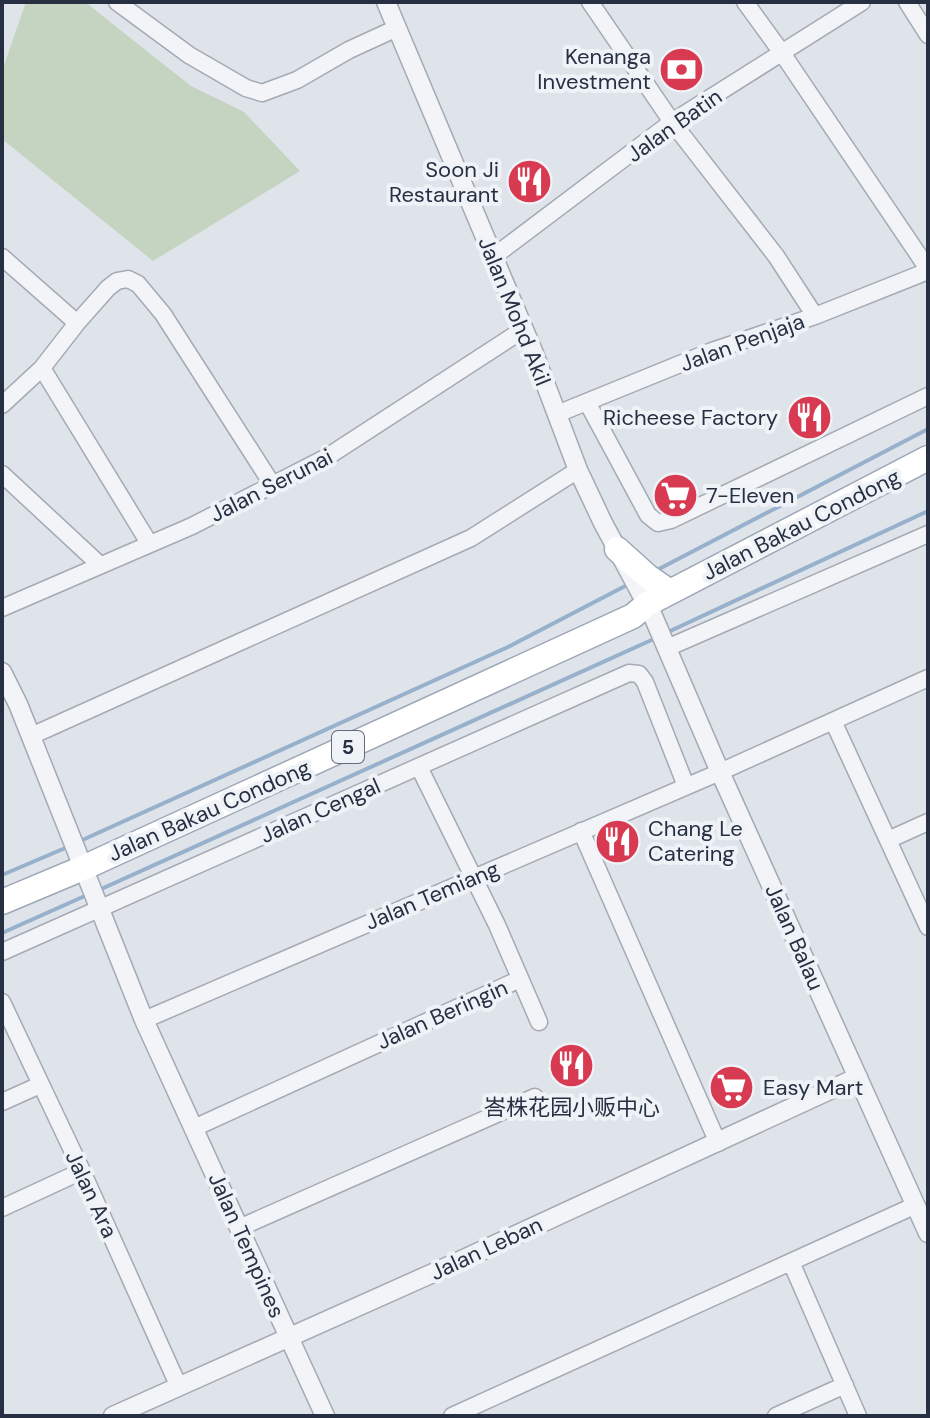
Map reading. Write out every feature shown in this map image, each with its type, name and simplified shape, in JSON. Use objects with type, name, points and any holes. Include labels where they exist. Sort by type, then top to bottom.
[{"type":"main road","name":"Jalan Bakau Condong","points":[[655,613],[928,458]]},
{"type":"main road","name":"Jalan Bakau Condong","points":[[2,902],[91,889],[655,613],[928,475]]},
{"type":"main road","points":[[617,549],[655,613]]},
{"type":"street","points":[[117,2],[205,66],[262,93],[297,80],[349,50],[397,28]]},
{"type":"street","name":"Jalan Mohd Akil","points":[[386,2],[524,329],[578,470],[617,549]]},
{"type":"street","points":[[590,2],[672,122],[776,256],[815,316]]},
{"type":"street","points":[[745,2],[928,270]]},
{"type":"street","name":"Jalan Batin","points":[[493,257],[672,122],[862,2]]},
{"type":"street","points":[[907,2],[928,35]]},
{"type":"street","points":[[2,257],[77,323]]},
{"type":"street","name":"Jalan Penjaja","points":[[557,414],[712,351],[815,316],[928,270]]},
{"type":"street","points":[[2,405],[42,368],[77,323],[117,281],[128,279],[138,284],[163,314],[272,484]]},
{"type":"street","name":"Jalan Serunai","points":[[2,608],[192,526],[327,457],[524,329]]},
{"type":"street","points":[[42,368],[149,543]]},
{"type":"street","points":[[587,402],[648,515],[658,523],[671,520],[928,396]]},
{"type":"street","points":[[31,736],[471,538],[578,470]]},
{"type":"street","points":[[2,474],[100,565]]},
{"type":"street","points":[[655,613],[928,534]]},
{"type":"street","name":"Jalan Balau","points":[[655,613],[720,772],[928,1233]]},
{"type":"street","name":"Jalan Cengal","points":[[2,952],[91,889],[419,767],[629,673],[639,674],[645,682],[686,786]]},
{"type":"street","name":"Jalan Temiang","points":[[144,1020],[720,772],[928,678]]},
{"type":"street","name":"Jalan Tempines","points":[[4,679],[31,736],[144,1020],[325,1416]]},
{"type":"street","points":[[833,721],[928,927]]},
{"type":"street","name":"Jalan Beringin","points":[[194,1128],[520,979],[419,767]]},
{"type":"street","points":[[888,840],[928,822]]},
{"type":"street","points":[[581,831],[718,1143]]},
{"type":"street","points":[[520,979],[539,1022]]},
{"type":"street","name":"Jalan Ara","points":[[2,1002],[179,1387]]},
{"type":"street","name":"Jalan Leban","points":[[113,1416],[858,1077]]},
{"type":"street","points":[[2,1102],[40,1085]]},
{"type":"street","points":[[239,1228],[535,1097]]},
{"type":"street","points":[[2,1208],[82,1171]]},
{"type":"street","points":[[452,1416],[916,1205]]},
{"type":"street","points":[[791,1262],[858,1416]]},
{"type":"street","points":[[776,1416],[845,1385]]},
{"type":"green space","points":[[26,2],[85,2],[191,86],[244,112],[300,171],[153,261],[2,139],[2,71]]},
{"type":"waterway","points":[[657,570],[928,429]]},
{"type":"waterway","points":[[668,632],[928,511]]},
{"type":"waterway","points":[[78,842],[508,647],[631,583]]},
{"type":"waterway","points":[[99,890],[656,638]]},
{"type":"waterway","points":[[2,875],[70,846]]},
{"type":"waterway","points":[[2,933],[87,895]]},
{"type":"place","name":"Kenanga Investment","points":[[682,69]]},
{"type":"place","name":"Soon Ji Restaurant","points":[[530,182]]},
{"type":"place","name":"Richeese Factory","points":[[809,417]]},
{"type":"place","name":"7-Eleven","points":[[675,495]]},
{"type":"place","name":"Chang Le Catering","points":[[617,841]]},
{"type":"place","name":"峇株花园小贩中心","points":[[572,1066]]},
{"type":"place","name":"Easy Mart","points":[[732,1087]]}]
